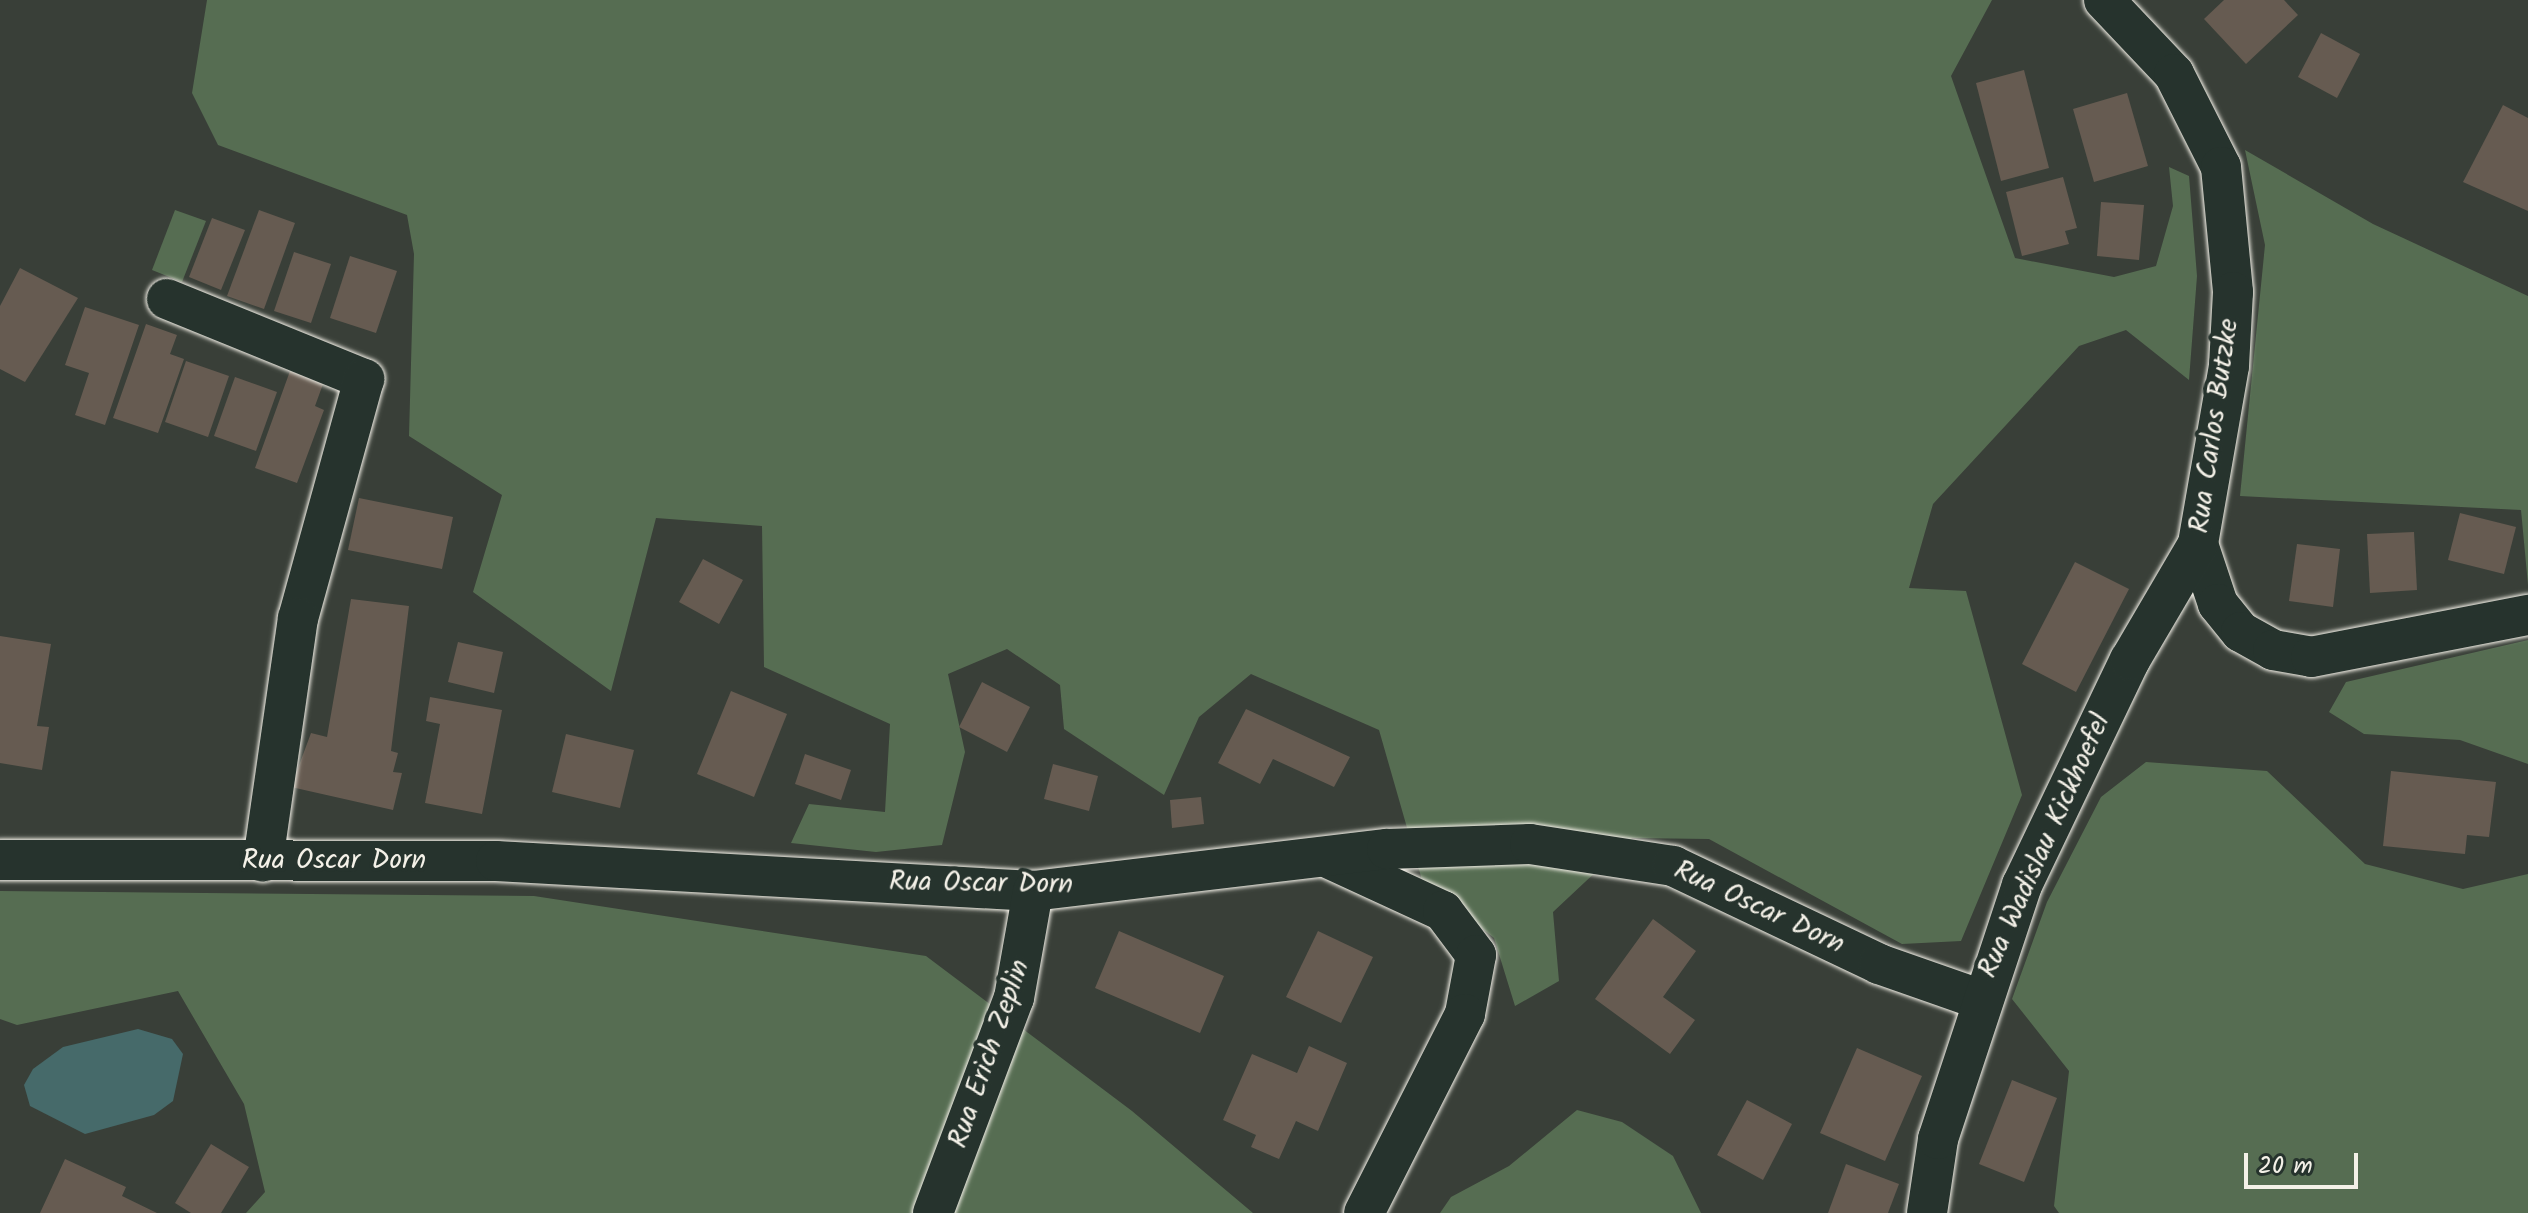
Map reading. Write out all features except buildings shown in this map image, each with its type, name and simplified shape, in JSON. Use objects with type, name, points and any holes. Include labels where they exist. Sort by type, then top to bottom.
[{"type":"street","name":"Rua Carlos Butzke","points":[[2104,0],[2174,74],[2221,167],[2233,292],[2229,366],[2198,544],[2218,604],[2241,632],[2273,650],[2311,657],[2373,650],[2528,615]]},
{"type":"street","points":[[167,299],[364,379],[298,618],[263,861]]},
{"type":"street","name":"Rua Wadislau Kickhoefel","points":[[1927,1213],[1938,1139],[1979,999],[2066,787],[2198,544]]},
{"type":"street","name":"Rua Oscar Dorn","points":[[0,860],[496,861],[1033,891],[1326,857],[1515,844],[1673,866],[1879,964],[1979,999]]},
{"type":"street","points":[[1326,857],[1443,911],[1476,955],[1465,1014],[1364,1213]]},
{"type":"street","name":"Rua Erich Zeplin","points":[[933,1213],[1014,998],[1033,891]]},
{"type":"green space","points":[[207,0],[1992,0],[1951,76],[2015,258],[2114,277],[2156,266],[2173,206],[2169,167],[2189,176],[2197,276],[2189,380],[2126,330],[2079,346],[1933,504],[1909,588],[1966,591],[2022,795],[1961,941],[1902,944],[1709,839],[1632,838],[1553,912],[1559,981],[1515,1006],[1494,938],[1422,880],[1379,730],[1251,674],[1199,717],[1164,795],[1064,729],[1060,685],[1007,649],[948,674],[965,752],[942,845],[876,852],[791,843],[809,804],[885,812],[890,724],[764,667],[762,526],[656,518],[611,691],[473,592],[502,495],[409,436],[414,254],[407,215],[218,145],[192,93]]},
{"type":"green space","points":[[2245,150],[2373,224],[2528,296],[2528,585],[2521,510],[2240,496],[2265,245]]},
{"type":"green space","points":[[175,210],[206,221],[182,282],[152,270]]},
{"type":"green space","points":[[2528,640],[2528,764],[2460,740],[2364,734],[2329,712],[2346,682]]},
{"type":"green space","points":[[2146,762],[2267,771],[2365,864],[2463,889],[2528,874],[2528,1213],[2059,1213],[2054,1206],[2069,1071],[2012,999],[2047,902],[2101,797]]},
{"type":"green space","points":[[0,891],[534,896],[926,956],[1132,1111],[1253,1213],[246,1213],[265,1192],[244,1104],[178,991],[17,1025],[0,1019]]},
{"type":"green space","points":[[1577,1110],[1622,1122],[1673,1156],[1701,1213],[1440,1213],[1451,1197],[1509,1166]]},
{"type":"water","points":[[138,1029],[172,1039],[183,1054],[173,1101],[154,1115],[85,1134],[30,1106],[24,1085],[33,1069],[63,1047]]}]
